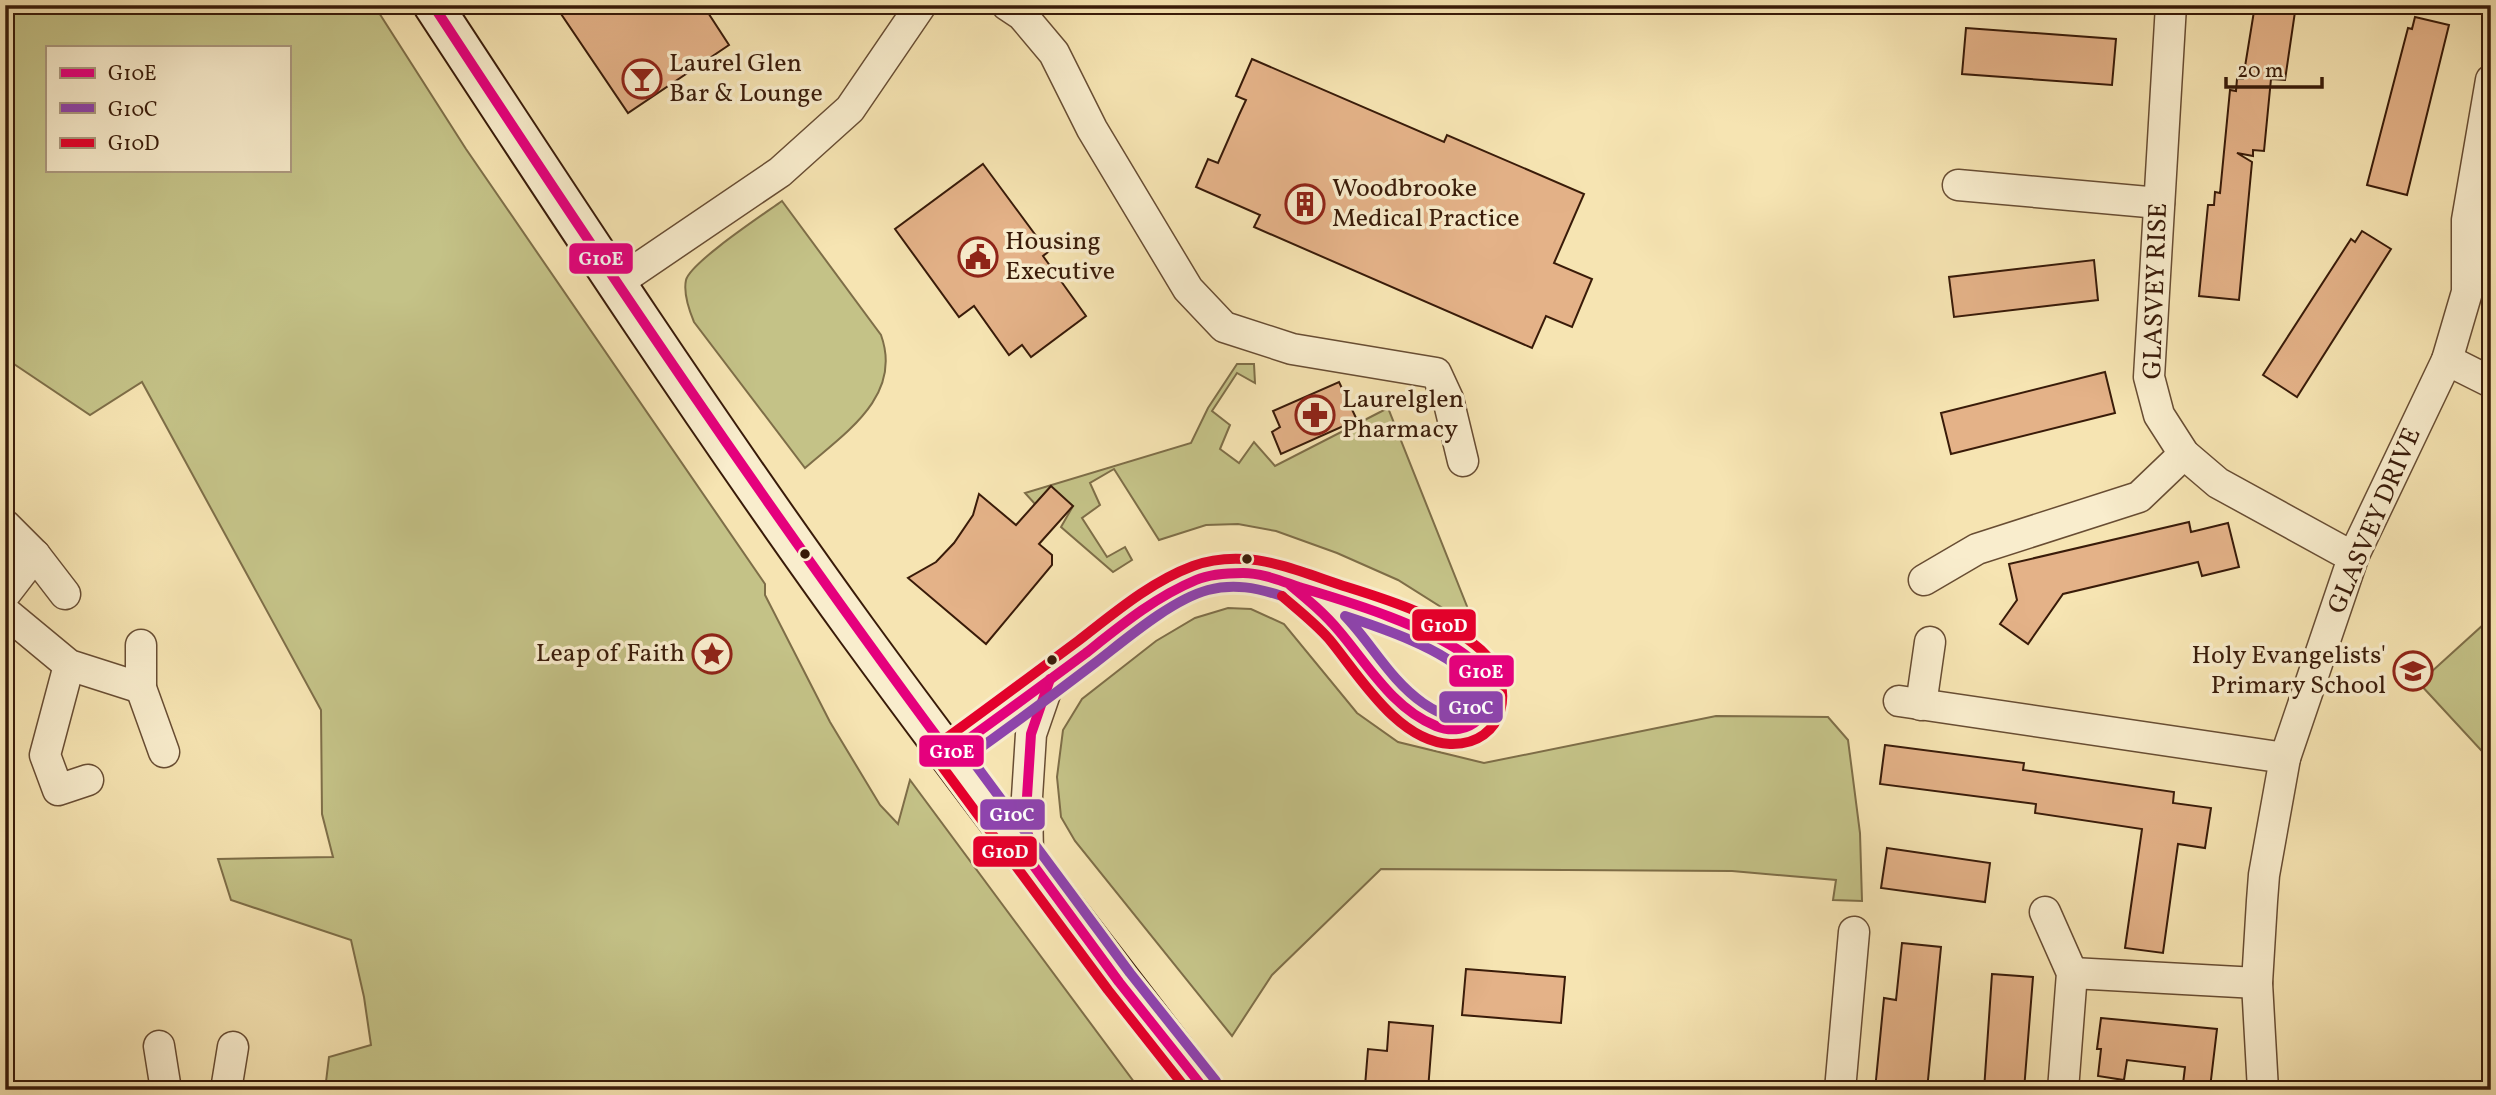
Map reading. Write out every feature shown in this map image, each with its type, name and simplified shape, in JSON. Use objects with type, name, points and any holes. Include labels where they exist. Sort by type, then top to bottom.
[{"type":"main road","points":[[433,5],[615,284],[860,635],[1119,982],[1205,1090]]},
{"type":"street","points":[[615,284],[780,172],[850,109],[921,5]]},
{"type":"street","points":[[1007,5],[1022,15],[1054,52],[1092,129],[1188,289],[1224,327],[1292,349],[1436,373],[1448,399],[1463,461]]},
{"type":"street","name":"GLASVEY RISE","points":[[2171,5],[2149,377],[2159,415],[2184,454],[2218,483],[2340,550],[2354,555]]},
{"type":"street","name":"GLASVEY DRIVE","points":[[2263,1090],[2257,983],[2264,876],[2285,758],[2354,555],[2446,360],[2467,292],[2468,220],[2491,80]]},
{"type":"street","points":[[1958,185],[2159,203]]},
{"type":"street","points":[[2446,360],[2491,382]]},
{"type":"street","points":[[1924,580],[1977,549],[2139,497],[2184,454]]},
{"type":"street","points":[[5,525],[35,555],[65,594]]},
{"type":"street","points":[[5,594],[35,555]]},
{"type":"street","points":[[949,753],[1116,629],[1198,579],[1238,572],[1271,578],[1352,602],[1464,653],[1482,669],[1490,688],[1488,710],[1476,724],[1459,731],[1437,727],[1409,711],[1376,679],[1326,616],[1289,584]]},
{"type":"street","points":[[5,612],[69,665],[141,688]]},
{"type":"street","points":[[1930,642],[1910,703],[2285,758]]},
{"type":"street","points":[[141,645],[141,688],[164,752]]},
{"type":"street","points":[[69,665],[45,755],[58,790],[88,780]]},
{"type":"street","points":[[1028,858],[1027,797],[1031,734],[1050,679]]},
{"type":"street","points":[[2045,912],[2073,973],[2063,1090]]},
{"type":"street","points":[[1840,1090],[1854,932]]},
{"type":"street","points":[[2073,973],[2257,983]]},
{"type":"street","points":[[159,1046],[166,1090]]},
{"type":"street","points":[[226,1090],[233,1047]]},
{"type":"shaded area","points":[[5,5],[374,5],[466,149],[765,584],[765,595],[830,722],[880,805],[898,824],[910,780],[1140,1090],[325,1090],[329,1057],[371,1045],[364,997],[351,940],[231,900],[218,859],[333,857],[322,814],[321,710],[142,382],[90,415],[5,358]]},
{"type":"shaded area","points":[[2491,162],[2491,322],[2481,283],[2482,205]]},
{"type":"shaded area","points":[[782,201],[881,335],[886,357],[884,377],[877,395],[866,411],[852,427],[805,468],[694,322],[685,291],[686,280],[701,262]]},
{"type":"shaded area","points":[[1237,364],[1254,364],[1255,383],[1237,373],[1212,411],[1230,425],[1220,449],[1239,463],[1254,442],[1275,466],[1388,408],[1474,624],[1468,624],[1398,580],[1337,553],[1276,531],[1238,524],[1206,525],[1159,540],[1114,469],[1090,483],[1100,505],[1082,518],[1107,557],[1125,547],[1132,560],[1113,572],[1061,527],[1073,506],[1050,488],[1035,504],[1025,493],[1191,443],[1208,408]]},
{"type":"shaded area","points":[[1228,608],[1251,609],[1284,624],[1357,713],[1398,742],[1484,763],[1716,716],[1828,717],[1848,740],[1860,833],[1862,901],[1833,900],[1836,880],[1732,871],[1381,869],[1272,975],[1232,1036],[1075,841],[1061,817],[1057,777],[1063,730],[1082,699],[1156,641],[1195,618]]},
{"type":"shaded area","points":[[2483,625],[2491,633],[2491,761],[2419,683]]},
{"type":"building","name":"Laurel Glen Bar & Lounge","points":[[555,5],[703,5],[729,45],[628,113]]},
{"type":"building","points":[[2255,5],[2296,5],[2285,80],[2271,79],[2264,151],[2253,150],[2253,156],[2237,153],[2252,162],[2239,300],[2199,296],[2208,205],[2214,205],[2215,192],[2220,193],[2230,90],[2236,91],[2237,79],[2243,79]]},
{"type":"building","points":[[2415,17],[2449,25],[2407,195],[2367,185],[2408,28],[2412,29]]},
{"type":"building","points":[[1966,28],[2116,39],[2112,85],[1962,74]]},
{"type":"building","name":"Woodbrooke Medical Practice","points":[[1252,59],[1444,142],[1447,135],[1584,194],[1554,263],[1592,279],[1572,327],[1546,316],[1532,348],[1254,227],[1260,215],[1196,187],[1208,159],[1218,163],[1246,100],[1236,96]]},
{"type":"building","name":"Housing Executive","points":[[983,164],[1048,252],[1043,256],[1086,316],[1031,357],[1022,345],[1009,355],[974,306],[959,317],[895,229]]},
{"type":"building","points":[[2362,231],[2391,249],[2297,397],[2263,375],[2351,239],[2355,242]]},
{"type":"building","points":[[2094,260],[2098,300],[1954,317],[1949,277]]},
{"type":"building","points":[[2105,372],[2115,413],[1951,454],[1941,413]]},
{"type":"building","name":"Laurelglen Pharmacy","points":[[1339,382],[1357,420],[1281,454],[1272,432],[1280,427],[1273,411]]},
{"type":"building","points":[[1051,486],[1073,506],[1039,544],[1052,555],[1052,565],[986,644],[908,578],[936,562],[954,543],[973,515],[979,494],[1016,525]]},
{"type":"building","points":[[2189,522],[2191,532],[2228,523],[2239,567],[2202,576],[2198,562],[2063,594],[2028,644],[2000,624],[2017,600],[2009,564]]},
{"type":"building","points":[[1885,745],[2024,763],[2023,770],[2174,792],[2173,803],[2211,808],[2205,848],[2178,844],[2163,953],[2125,948],[2142,829],[2035,813],[2036,804],[1880,784]]},
{"type":"building","points":[[1887,848],[1990,863],[1985,902],[1881,888]]},
{"type":"building","points":[[1902,943],[1941,947],[1927,1090],[1875,1090],[1884,998],[1896,1000]]},
{"type":"building","points":[[1466,969],[1565,977],[1561,1023],[1462,1015]]},
{"type":"building","points":[[1992,974],[2033,977],[2024,1090],[1984,1090]]},
{"type":"building","points":[[2101,1018],[2217,1029],[2210,1088],[2183,1084],[2185,1067],[2127,1060],[2124,1080],[2098,1076],[2101,1049],[2097,1049]]},
{"type":"building","points":[[1389,1022],[1433,1026],[1428,1090],[1383,1090],[1383,1087],[1365,1086],[1368,1049],[1387,1051]]},
{"type":"transit line","name":"G10E","points":[[433,5],[685,383],[815,569],[949,753],[1152,603],[1196,580],[1225,574],[1250,573],[1271,578],[1379,613],[1444,641],[1470,659],[1486,679],[1489,691],[1484,712],[1469,726],[1448,729],[1436,726],[1407,709],[1371,672],[1333,624],[1289,584]]},
{"type":"transit line","name":"G10D","points":[[1187,1090],[1108,990],[938,761],[935,751],[941,742],[1147,590],[1193,566],[1232,559],[1257,560],[1296,570],[1400,605],[1435,620],[1467,639],[1493,664],[1500,679],[1502,695],[1494,724],[1484,735],[1469,742],[1450,744],[1431,740],[1413,731],[1381,704],[1324,633],[1282,596]]},
{"type":"transit line","name":"G10C","points":[[1216,1081],[1130,973],[969,756],[1179,602],[1208,590],[1227,587],[1254,589],[1282,596]]},
{"type":"transit line","name":"G10C","points":[[1345,616],[1411,640],[1444,657],[1472,682],[1475,694],[1472,706],[1458,716],[1435,710],[1423,703],[1391,673],[1345,616]]},
{"type":"transit line","name":"G10E","points":[[1050,679],[1031,734],[1027,797],[1028,858],[1119,982],[1205,1090]]},
{"type":"place","name":"Laurel Glen Bar & Lounge","points":[[642,79]]},
{"type":"place","name":"Woodbrooke Medical Practice","points":[[1305,204]]},
{"type":"place","name":"Housing Executive","points":[[978,257]]},
{"type":"place","name":"Laurelglen Pharmacy","points":[[1315,415]]},
{"type":"place","name":"Leap of Faith","points":[[712,654]]},
{"type":"place","name":"Holy Evangelists' Primary School","points":[[2413,671]]}]
